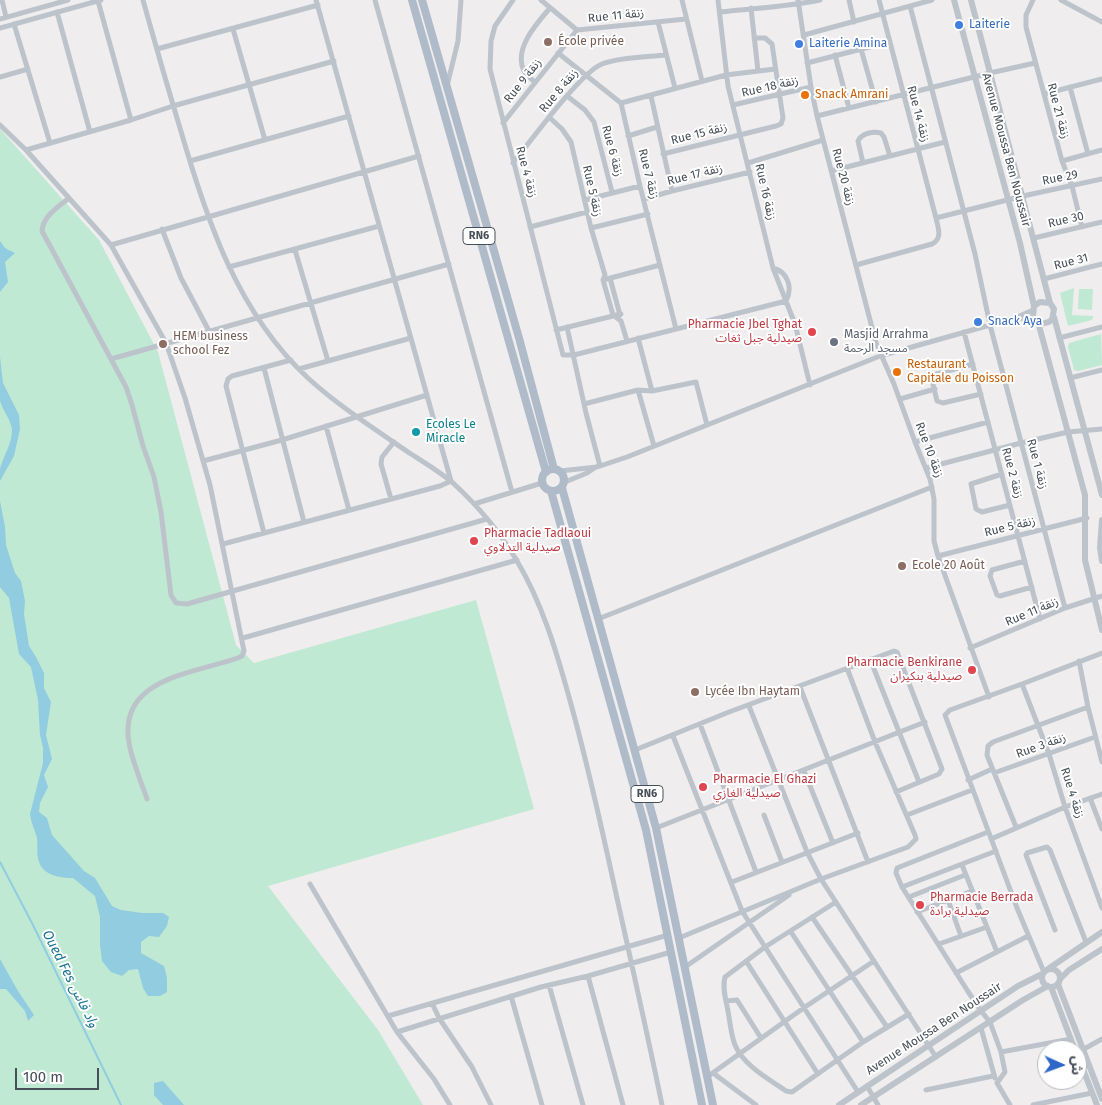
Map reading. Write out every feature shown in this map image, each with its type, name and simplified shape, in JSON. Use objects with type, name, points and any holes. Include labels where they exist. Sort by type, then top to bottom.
[{"type":"main road","name":"RN6","points":[[412,0],[553,471],[564,476],[563,485],[598,619],[656,828],[710,1075],[712,1105]]},
{"type":"main road","name":"RN6","points":[[422,0],[553,471]]},
{"type":"main road","points":[[553,471],[544,475],[542,483],[547,490],[551,491],[559,490],[563,485]]},
{"type":"main road","name":"RN6","points":[[551,491],[641,811],[702,1105]]},
{"type":"street","points":[[2,0],[3,18],[68,0]]},
{"type":"street","points":[[0,28],[100,0],[132,120]]},
{"type":"street","points":[[143,0],[208,216],[229,268],[257,318],[299,370],[328,395],[451,481],[499,533],[517,560],[535,596],[550,633],[562,671],[598,806],[630,964],[662,1105]]},
{"type":"street","points":[[375,0],[512,492]]},
{"type":"street","points":[[447,86],[458,41],[461,0]]},
{"type":"street","name":"Rue 4 زنقة","points":[[513,0],[495,26],[490,69],[562,353],[565,356],[574,355]]},
{"type":"street","points":[[541,0],[578,30]]},
{"type":"street","points":[[682,0],[702,81]]},
{"type":"street","name":"Rue 16 زنقة","points":[[718,0],[726,75],[733,105],[773,268],[795,324],[810,385]]},
{"type":"street","points":[[720,12],[820,0]]},
{"type":"street","points":[[849,0],[854,22]]},
{"type":"street","name":"Rue 14 زنقة","points":[[856,265],[932,244],[939,238],[936,218],[879,0]]},
{"type":"street","points":[[804,35],[932,0]]},
{"type":"street","name":"Avenue Moussa Ben Noussair","points":[[954,0],[1030,284],[1034,308]]},
{"type":"street","name":"Avenue Moussa Ben Noussair","points":[[971,0],[1050,304]]},
{"type":"street","name":"Rue 21 زنقة","points":[[1033,0],[1025,21],[1062,161],[1072,186],[1082,227]]},
{"type":"street","points":[[1061,0],[1102,22]]},
{"type":"street","points":[[157,49],[233,29],[317,2],[451,481]]},
{"type":"street","name":"Rue 20 زنقة","points":[[799,2],[807,63],[817,116],[880,356]]},
{"type":"street","points":[[910,6],[974,254],[990,325]]},
{"type":"street","points":[[535,82],[524,72],[522,65],[524,44],[527,36],[550,8]]},
{"type":"street","points":[[751,8],[758,71]]},
{"type":"street","points":[[57,12],[90,132]]},
{"type":"street","name":"Rue 11 زنقة","points":[[578,30],[686,19]]},
{"type":"street","points":[[658,22],[675,88]]},
{"type":"street","points":[[14,24],[50,143]]},
{"type":"street","points":[[233,29],[265,140]]},
{"type":"street","name":"Rue 9 زنقة","points":[[503,123],[578,30]]},
{"type":"street","points":[[740,134],[776,126],[781,124],[783,118],[774,69],[772,44],[765,38],[754,38]]},
{"type":"street","points":[[807,63],[889,42]]},
{"type":"street","points":[[861,48],[876,102]]},
{"type":"street","points":[[558,53],[621,103],[726,75],[774,69]]},
{"type":"street","name":"Rue 8 زنقة","points":[[513,163],[586,74],[600,64],[610,61],[666,55]]},
{"type":"street","points":[[835,55],[849,108]]},
{"type":"street","points":[[26,150],[334,61]]},
{"type":"street","points":[[817,116],[1035,63]]},
{"type":"street","points":[[0,77],[28,69]]},
{"type":"street","points":[[1044,94],[1102,78]]},
{"type":"street","points":[[1070,87],[1088,154]]},
{"type":"street","name":"Rue 18 زنقة","points":[[733,105],[811,88]]},
{"type":"street","name":"Rue 6 زنقة","points":[[568,96],[585,110],[594,122],[612,192]]},
{"type":"street","name":"Rue 15 زنقة","points":[[651,96],[672,191]]},
{"type":"street","name":"Rue 7 زنقة","points":[[621,103],[676,329]]},
{"type":"street","points":[[190,161],[349,116]]},
{"type":"street","name":"Rue 5 زنقة","points":[[550,118],[562,128],[571,142],[614,315]]},
{"type":"street","points":[[0,125],[26,150],[111,245],[166,344],[185,398],[210,485],[223,544],[244,651],[242,656],[238,658],[166,680],[145,693],[131,709],[128,732],[130,747],[147,799]]},
{"type":"street","points":[[628,136],[657,127]]},
{"type":"street","points":[[863,163],[858,141],[861,136],[867,134],[881,133],[890,156]]},
{"type":"street","name":"Rue 15 زنقة","points":[[663,154],[740,134]]},
{"type":"street","points":[[748,163],[823,140]]},
{"type":"street","points":[[831,171],[945,142]]},
{"type":"street","points":[[1062,161],[1102,150]]},
{"type":"street","points":[[111,245],[419,156]]},
{"type":"street","name":"Rue 17 زنقة","points":[[644,199],[750,172]]},
{"type":"street","name":"Rue 29","points":[[936,218],[1023,196],[1102,180]]},
{"type":"street","points":[[585,200],[640,186]]},
{"type":"street","points":[[69,198],[46,218],[42,231],[126,387],[154,477],[161,512],[171,596],[176,603],[183,604],[232,591],[487,519]]},
{"type":"street","points":[[530,227],[587,212]]},
{"type":"street","points":[[591,228],[648,214]]},
{"type":"street","name":"Rue 30","points":[[1034,238],[1102,222]]},
{"type":"street","points":[[229,268],[379,226]]},
{"type":"street","points":[[162,230],[181,278],[209,331]]},
{"type":"street","points":[[295,250],[328,361]]},
{"type":"street","points":[[111,359],[449,264]]},
{"type":"street","name":"Rue 31","points":[[1044,279],[1102,264]]},
{"type":"street","points":[[604,278],[611,278],[660,265]]},
{"type":"street","points":[[574,355],[786,301],[789,288],[786,277],[783,272],[773,268]]},
{"type":"street","points":[[611,278],[627,341]]},
{"type":"street","points":[[563,485],[598,466],[654,446],[880,356],[1015,318],[1034,308],[1040,302],[1050,304],[1054,309],[1059,338],[1102,495]]},
{"type":"street","points":[[1034,308],[1085,495],[1087,518],[1084,546],[1085,560],[1102,630]]},
{"type":"street","points":[[556,330],[614,315],[620,316]]},
{"type":"street","points":[[1015,318],[1046,323],[1054,317]]},
{"type":"street","name":"Rue 1 زنقة","points":[[990,325],[1065,608]]},
{"type":"street","points":[[567,327],[598,466]]},
{"type":"street","points":[[1059,338],[1102,327]]},
{"type":"street","name":"Rue 2 زنقة","points":[[964,332],[1040,619]]},
{"type":"street","points":[[299,370],[411,338]]},
{"type":"street","points":[[638,338],[652,391]]},
{"type":"street","name":"Rue 10 زنقة","points":[[880,356],[900,399],[926,468],[934,499],[934,533],[938,556],[989,697]]},
{"type":"street","points":[[264,533],[226,386],[228,379],[232,376],[291,360]]},
{"type":"street","points":[[973,364],[935,374],[932,378],[937,401],[941,403],[981,394]]},
{"type":"street","points":[[264,368],[304,522]]},
{"type":"street","points":[[1070,378],[1102,370]]},
{"type":"street","points":[[584,404],[638,390],[652,391],[696,382],[707,425]]},
{"type":"street","points":[[900,399],[935,389]]},
{"type":"street","points":[[638,390],[654,446]]},
{"type":"street","points":[[203,461],[282,440],[427,395]]},
{"type":"street","points":[[915,442],[988,422]]},
{"type":"street","points":[[326,426],[349,510]]},
{"type":"street","points":[[926,468],[1068,432],[1086,432],[1102,429]]},
{"type":"street","points":[[390,499],[381,464],[382,457],[394,442]]},
{"type":"street","points":[[553,471],[598,466]]},
{"type":"street","points":[[1002,474],[971,484],[976,509],[982,512],[1010,505]]},
{"type":"street","points":[[223,544],[440,486],[451,481]]},
{"type":"street","points":[[474,504],[542,483]]},
{"type":"street","points":[[598,619],[932,487]]},
{"type":"street","name":"Rue 5 زنقة","points":[[938,556],[1087,518]]},
{"type":"street","points":[[1102,520],[1100,548],[1102,561]]},
{"type":"street","points":[[242,638],[517,560]]},
{"type":"street","points":[[1025,561],[992,570],[990,576],[997,595],[1000,596],[1032,587]]},
{"type":"street","name":"Rue 11 زنقة","points":[[970,648],[1065,608],[1102,596]]},
{"type":"street","points":[[635,750],[892,650],[897,652],[942,770],[939,774],[896,792]]},
{"type":"street","points":[[1001,1052],[1071,1039],[1049,987],[1042,980],[1045,971],[1028,936],[945,715],[950,710],[989,697],[1102,652]]},
{"type":"street","points":[[870,659],[919,782]]},
{"type":"street","points":[[1079,661],[1088,708],[1102,762]]},
{"type":"street","points":[[679,938],[821,879],[908,847],[916,840],[875,742],[847,668]]},
{"type":"street","name":"Rue 4 زنقة","points":[[1022,684],[1049,754],[1065,807],[1102,908]]},
{"type":"street","points":[[800,687],[868,862]]},
{"type":"street","points":[[749,706],[807,852],[821,879],[936,1058]]},
{"type":"street","points":[[1016,827],[987,755],[988,746],[992,742],[1088,708]]},
{"type":"street","points":[[656,828],[925,722]]},
{"type":"street","points":[[700,724],[756,872]]},
{"type":"street","points":[[673,736],[742,911],[858,1092]]},
{"type":"street","name":"Rue 3 زنقة","points":[[968,780],[1095,737]]},
{"type":"street","points":[[804,770],[833,843]]},
{"type":"street","points":[[907,816],[972,790]]},
{"type":"street","points":[[991,838],[1065,807],[1102,794]]},
{"type":"street","points":[[1090,798],[1102,829]]},
{"type":"street","points":[[764,815],[782,862]]},
{"type":"street","points":[[988,832],[896,868],[896,873],[917,912],[981,1012],[990,1022],[1001,1052],[1005,1072],[998,1083]]},
{"type":"street","points":[[732,882],[858,833]]},
{"type":"street","points":[[1055,930],[1026,855],[1046,847],[1050,850],[1086,942]]},
{"type":"street","points":[[902,887],[996,851]]},
{"type":"street","points":[[962,865],[997,952]]},
{"type":"street","points":[[909,897],[965,875]]},
{"type":"street","points":[[310,884],[397,1032],[434,1079],[450,1105]]},
{"type":"street","points":[[685,967],[796,890]]},
{"type":"street","points":[[917,912],[972,891]]},
{"type":"street","points":[[948,900],[962,936]]},
{"type":"street","points":[[836,902],[765,947],[725,977],[726,1001],[735,1044],[740,1054],[758,1071],[786,1091],[792,1092],[863,1042],[909,1014]]},
{"type":"street","points":[[812,917],[887,1027]]},
{"type":"street","points":[[938,944],[987,927]]},
{"type":"street","points":[[791,932],[828,992],[863,1042]]},
{"type":"street","name":"Avenue Moussa Ben Noussair","points":[[839,1105],[1102,932]]},
{"type":"street","points":[[388,1016],[668,935]]},
{"type":"street","points":[[956,973],[1028,936]]},
{"type":"street","points":[[1059,981],[1069,970],[1102,949]]},
{"type":"street","points":[[397,1032],[511,996],[671,952]]},
{"type":"street","points":[[756,1105],[710,1075],[804,1007],[874,961]]},
{"type":"street","points":[[746,962],[783,1023],[818,1074]]},
{"type":"street","points":[[1045,971],[1057,970],[1059,981],[1081,1040]]},
{"type":"street","points":[[588,976],[623,1105]]},
{"type":"street","name":"Avenue Moussa Ben Noussair","points":[[861,1105],[990,1022],[1059,981]]},
{"type":"street","points":[[550,985],[583,1105]]},
{"type":"street","points":[[511,996],[542,1105]]},
{"type":"street","points":[[726,1001],[737,1000],[762,1038]]},
{"type":"street","points":[[432,1003],[439,1018],[472,1067],[491,1105]]},
{"type":"street","points":[[981,1028],[993,1076],[1010,1105]]},
{"type":"street","points":[[1087,1047],[1102,1039]]},
{"type":"street","points":[[1087,1057],[1102,1099]]},
{"type":"street","points":[[926,1090],[993,1076]]},
{"type":"street","points":[[1087,1080],[1096,1105]]},
{"type":"street","points":[[867,1086],[878,1105]]},
{"type":"street","points":[[1033,1105],[1092,1093]]},
{"type":"street","points":[[1068,1097],[1070,1105]]},
{"type":"green space","points":[[0,129],[99,240],[158,352],[236,645],[254,663],[476,600],[534,809],[268,886],[378,1030],[423,1105],[0,1105]]},
{"type":"green space","points":[[1074,288],[1072,315],[1093,316],[1092,320],[1068,326],[1060,293]]},
{"type":"green space","points":[[1079,289],[1093,289],[1092,310],[1078,309]]},
{"type":"green space","points":[[1101,334],[1102,365],[1078,371],[1074,370],[1068,347],[1069,343]]},
{"type":"water","points":[[0,241],[5,248],[15,253],[5,262],[8,282],[0,292]]},
{"type":"water","points":[[0,357],[3,383],[19,415],[20,429],[14,456],[0,481],[1,464],[11,441],[12,430],[0,401]]},
{"type":"water","points":[[0,501],[6,545],[15,573],[21,581],[25,601],[24,614],[29,646],[44,673],[44,688],[51,702],[46,735],[52,759],[44,775],[48,787],[40,803],[39,812],[47,818],[52,835],[84,871],[95,878],[112,906],[121,910],[142,913],[163,913],[169,917],[167,926],[159,937],[149,936],[141,942],[141,953],[164,966],[167,978],[167,992],[160,996],[148,996],[143,988],[138,969],[129,970],[122,976],[111,972],[102,961],[100,917],[95,896],[73,878],[58,877],[49,873],[41,867],[38,859],[37,838],[30,814],[43,763],[38,700],[31,667],[19,654],[9,598],[0,587]]},
{"type":"water","points":[[0,959],[34,1015],[28,1021],[25,1011],[6,989],[0,989]]},
{"type":"water","points":[[163,1081],[184,1105],[163,1105],[154,1095],[154,1083]]},
{"type":"waterway","name":"Oued Fes واد فاس","points":[[0,862],[121,1105]]},
{"type":"place","name":"Laiterie","points":[[959,25]]},
{"type":"place","name":"École privée","points":[[548,42]]},
{"type":"place","name":"Laiterie Amina","points":[[799,44]]},
{"type":"place","name":"Snack Amrani","points":[[805,95]]},
{"type":"place","name":"Snack Aya","points":[[978,322]]},
{"type":"place","name":"Pharmacie Jbel Tghat صيدلية جبل ثغات","points":[[812,332]]},
{"type":"place","name":"Masjid Arrahma مسجد الرحمة","points":[[834,342]]},
{"type":"place","name":"HEM business school Fez","points":[[163,344]]},
{"type":"place","name":"Restaurant Capitale du Poisson","points":[[897,372]]},
{"type":"place","name":"Ecoles Le Miracle","points":[[416,432]]},
{"type":"place","name":"Pharmacie Tadlaoui صيدلية التدلاوي","points":[[474,541]]},
{"type":"place","name":"Ecole 20 Août","points":[[902,566]]},
{"type":"place","name":"Pharmacie Benkirane صيدلية بنكيران","points":[[972,670]]},
{"type":"place","name":"Lycée Ibn Haytam","points":[[695,692]]},
{"type":"place","name":"Pharmacie El Ghazi صيدلية الغازي","points":[[703,787]]},
{"type":"place","name":"Pharmacie Berrada صيدلية برادة","points":[[920,905]]}]
